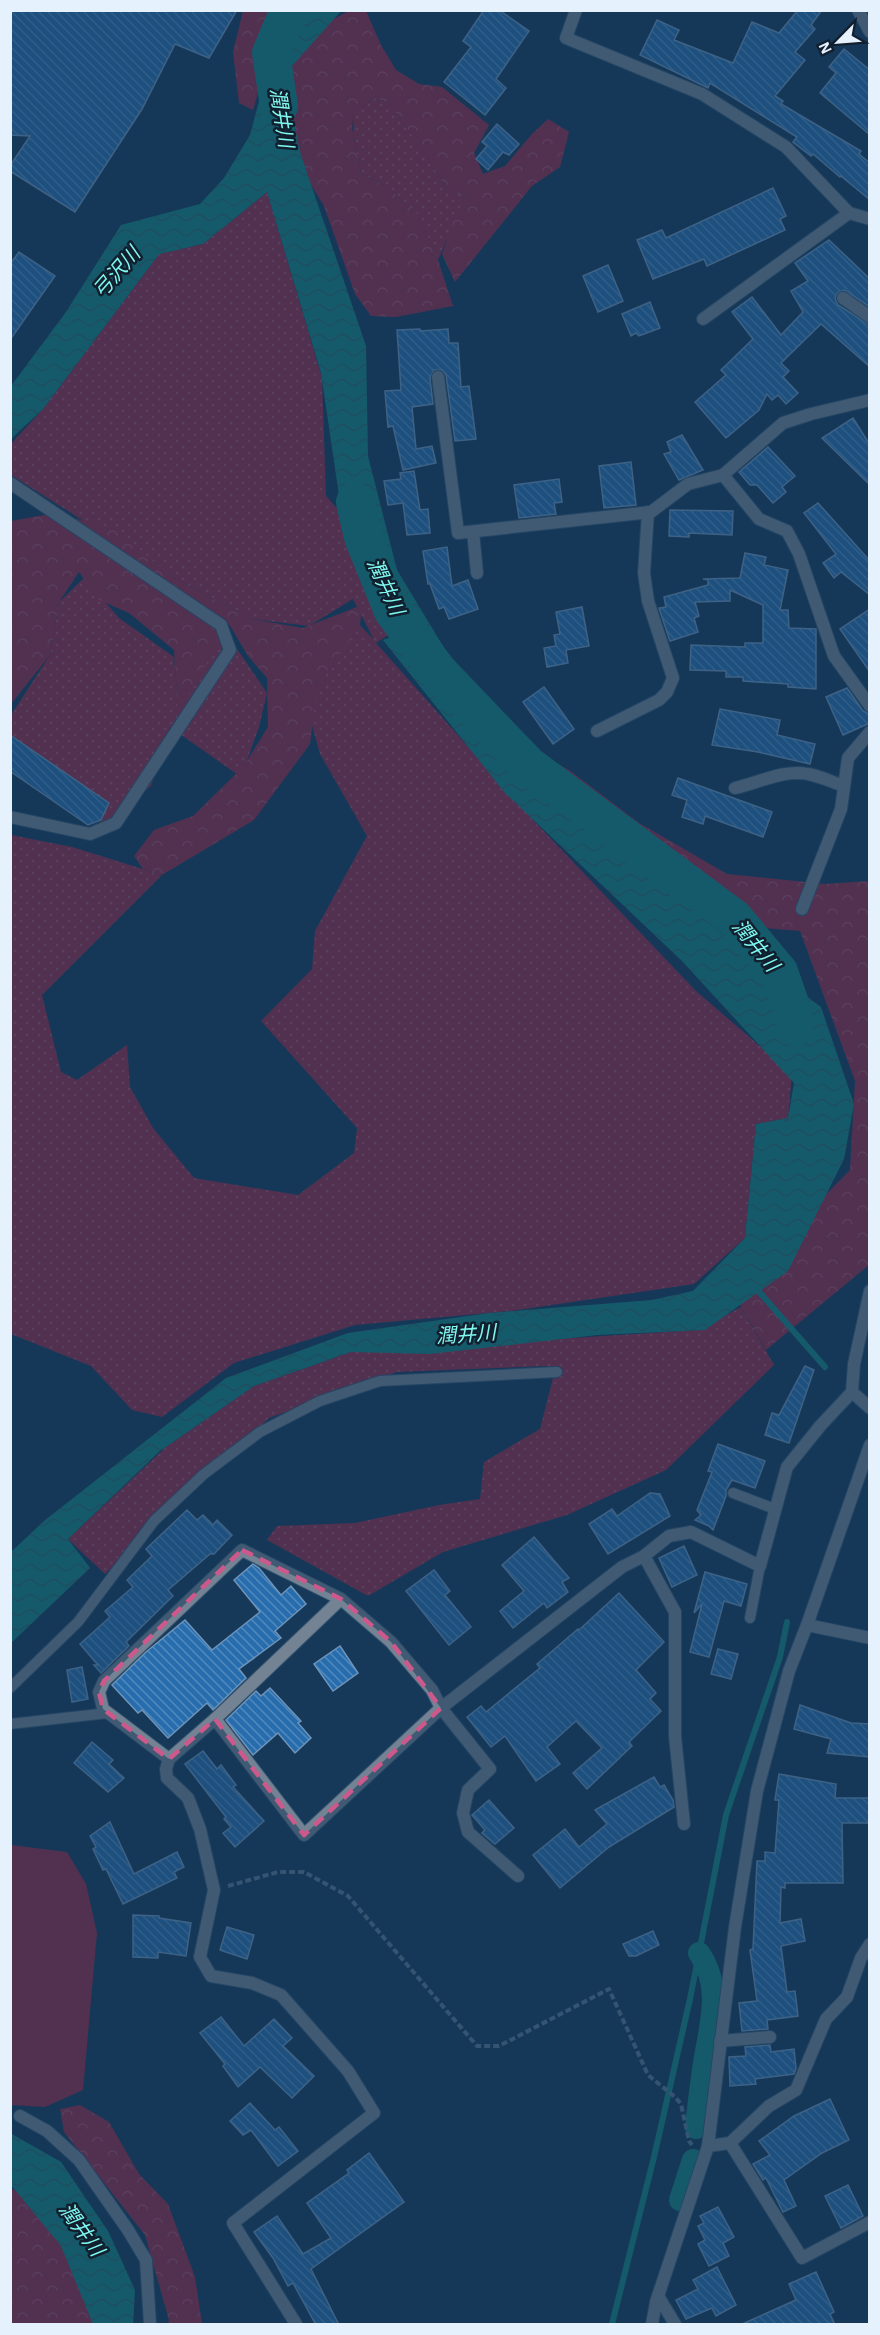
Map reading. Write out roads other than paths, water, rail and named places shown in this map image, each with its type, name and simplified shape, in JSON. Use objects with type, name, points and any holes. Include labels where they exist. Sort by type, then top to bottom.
[{"type":"street","points":[[858,10],[870,32]]},
{"type":"street","points":[[572,12],[566,38],[702,94],[786,147],[849,213],[870,219]]},
{"type":"street","points":[[703,320],[849,213]]},
{"type":"street","points":[[843,298],[870,317]]},
{"type":"street","points":[[438,377],[458,533],[648,512],[688,484],[723,475],[783,423],[870,400]]},
{"type":"street","points":[[723,475],[759,519],[787,531],[799,554],[834,656],[870,706]]},
{"type":"street","points":[[10,483],[221,625],[230,650],[116,823],[90,834],[10,817]]},
{"type":"street","points":[[597,731],[659,700],[668,692],[672,678],[648,601],[644,573],[648,512]]},
{"type":"street","points":[[473,532],[477,573]]},
{"type":"street","points":[[802,909],[841,808],[848,758],[870,732]]},
{"type":"street","points":[[735,789],[760,783],[781,774],[807,773],[844,786]]},
{"type":"street","points":[[215,1719],[304,1835],[441,1708],[622,1567],[644,1556],[669,1536],[691,1532],[760,1566],[787,1467],[821,1425],[852,1392],[854,1364],[870,1291]]},
{"type":"street","points":[[852,1392],[870,1408]]},
{"type":"street","points":[[651,2325],[658,2296],[708,2146],[735,1927],[757,1791],[789,1671],[870,1445]]},
{"type":"street","points":[[169,1759],[103,1709],[99,1692],[104,1681],[242,1550],[341,1599],[391,1642],[432,1690],[441,1708],[490,1769],[468,1790],[463,1813],[468,1832],[518,1876]]},
{"type":"street","points":[[644,1556],[675,1612],[675,1736],[684,1824]]},
{"type":"street","points":[[296,2325],[233,2223],[374,2113],[348,2071],[281,1995],[252,1983],[211,1976],[201,1958],[214,1890],[200,1829],[188,1798],[167,1778],[166,1769],[169,1759],[215,1719],[341,1599]]},
{"type":"street","points":[[807,1625],[870,1638]]},
{"type":"street","points":[[708,2146],[730,2143],[769,2106],[796,2091],[826,2019],[847,1997],[861,1958],[870,1944]]},
{"type":"street","points":[[720,2041],[770,2037]]},
{"type":"street","points":[[20,2116],[47,2131],[79,2160],[128,2230],[146,2260],[150,2325]]},
{"type":"street","points":[[730,2143],[802,2258],[870,2222]]},
{"type":"street","points":[[658,2296],[675,2325]]},
{"type":"lane","points":[[10,1688],[78,1622],[154,1521],[204,1474],[260,1432],[320,1401],[380,1381],[557,1372]]},
{"type":"lane","points":[[733,1493],[775,1509]]},
{"type":"lane","points":[[750,1618],[760,1566]]},
{"type":"lane","points":[[10,1724],[108,1713]]},
{"type":"water","name":"弓沢川","points":[[283,11],[341,11],[284,75],[300,152],[366,346],[368,456],[397,570],[519,772],[732,941],[821,1007],[854,1104],[844,1159],[788,1271],[705,1330],[597,1335],[430,1354],[351,1352],[254,1386],[160,1451],[68,1539],[90,1568],[11,1643],[11,1552],[44,1521],[226,1378],[348,1333],[489,1313],[652,1300],[693,1291],[745,1238],[756,1124],[788,1118],[794,1083],[682,961],[505,793],[383,640],[405,632],[460,693],[385,578],[340,502],[321,373],[267,192],[203,244],[159,254],[43,409],[11,439],[11,386],[66,312],[121,225],[200,204],[224,178],[250,135]]},
{"type":"water","points":[[10,2133],[61,2162],[108,2231],[135,2290],[133,2324],[93,2324],[61,2246],[11,2185]]},
{"type":"waterway","name":"潤井川","points":[[279,106],[271,53],[289,10]]},
{"type":"waterway","name":"潤井川","points":[[355,502],[363,537],[393,611],[438,671],[528,765],[734,918],[779,972],[794,1015],[795,1027]]},
{"type":"waterway","points":[[754,1286],[825,1367]]},
{"type":"waterway","points":[[612,2324],[654,2157],[690,1999],[726,1815],[780,1657],[787,1622]]},
{"type":"waterway","points":[[696,2128],[713,2006],[711,1979],[699,1953]]},
{"type":"waterway","points":[[680,2200],[693,2160]]}]
